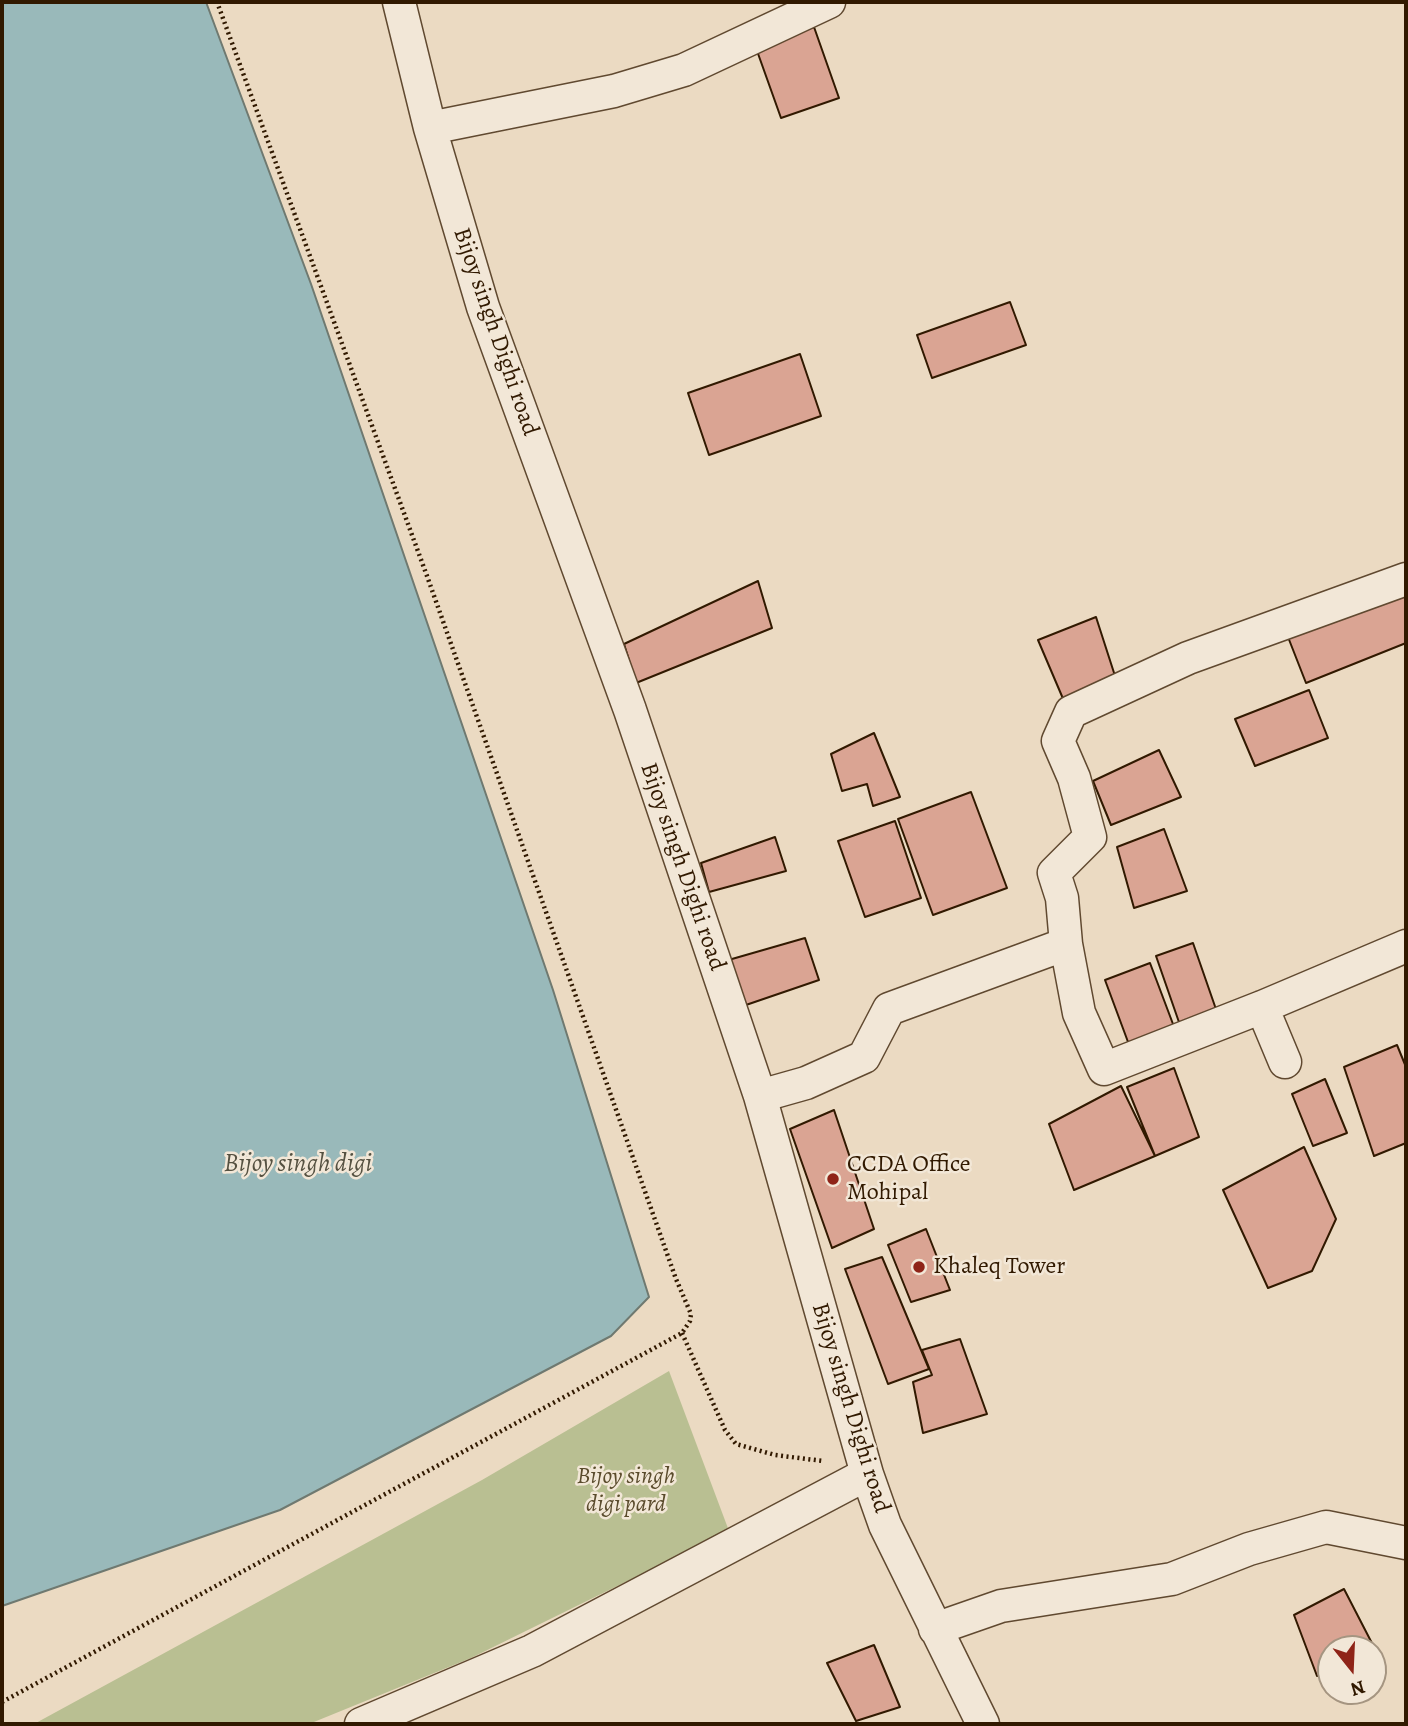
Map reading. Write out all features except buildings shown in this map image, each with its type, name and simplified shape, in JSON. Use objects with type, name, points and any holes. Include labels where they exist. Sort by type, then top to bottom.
[{"type":"street","name":"Bijoy singh Dighi road","points":[[398,2],[430,128],[483,307],[629,710],[760,1096],[865,1467],[885,1525],[983,1724]]},
{"type":"street","points":[[430,128],[614,91],[684,70],[829,2]]},
{"type":"street","points":[[1406,579],[1188,658],[1071,712],[1058,741],[1074,778],[1090,837],[1054,873],[1062,898],[1066,944],[1079,1013],[1104,1069],[1262,1007],[1406,946]]},
{"type":"street","points":[[760,1096],[806,1083],[864,1057],[888,1009],[1066,944]]},
{"type":"street","points":[[1262,1007],[1285,1062]]},
{"type":"street","points":[[361,1724],[532,1651],[865,1467]]},
{"type":"street","points":[[935,1629],[1001,1606],[1172,1579],[1249,1549],[1326,1527],[1406,1542]]},
{"type":"path","points":[[2,1702],[682,1333],[691,1314],[427,576],[217,2]]},
{"type":"path","points":[[682,1333],[725,1430],[736,1444],[775,1455],[865,1467]]},
{"type":"green space","name":"Bijoy singh digi pard","points":[[669,1371],[729,1531],[471,1658],[309,1724],[34,1724],[482,1480]]},
{"type":"water","name":"Bijoy singh digi","points":[[2,2],[206,2],[311,284],[553,990],[649,1297],[611,1336],[280,1510],[2,1606]]},
{"type":"place","name":"CCDA Office Mohipal","points":[[833,1179]]},
{"type":"place","name":"Khaleq Tower","points":[[919,1267]]}]
